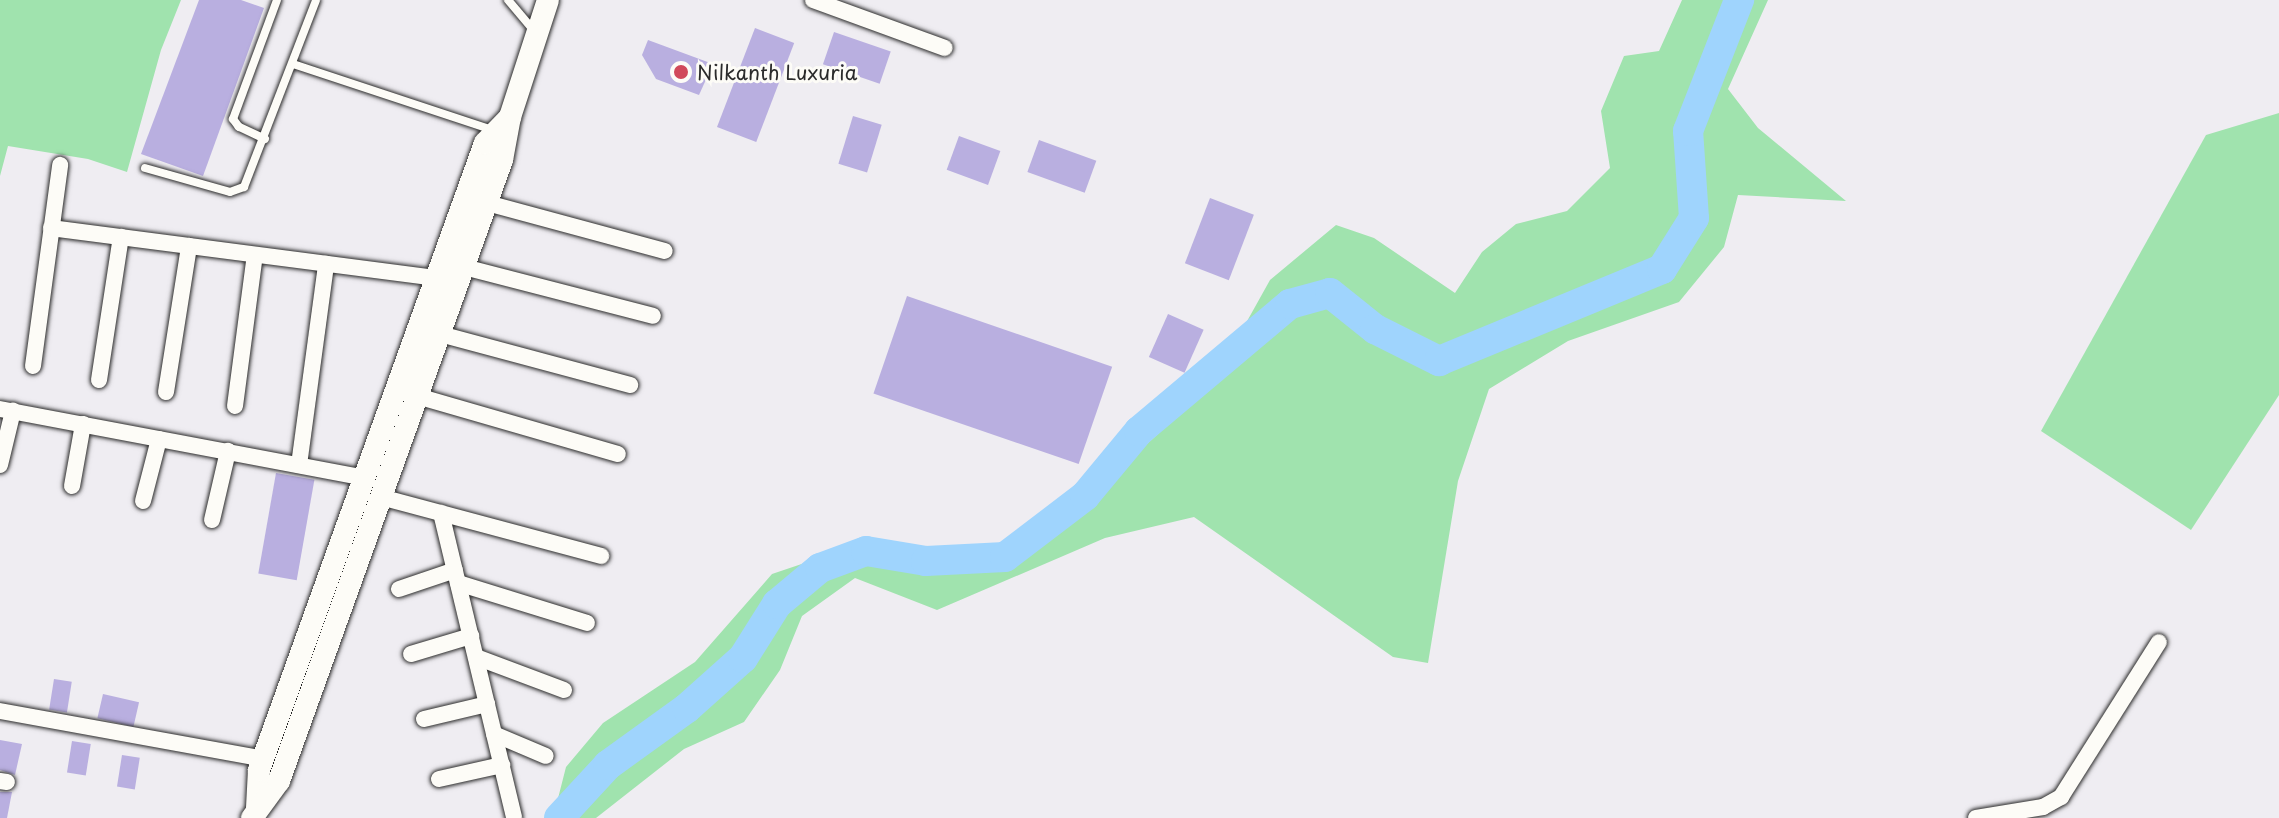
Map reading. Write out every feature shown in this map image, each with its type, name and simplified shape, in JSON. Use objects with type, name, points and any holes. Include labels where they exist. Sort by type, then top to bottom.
[{"type":"street","points":[[254,813],[256,785],[263,759],[364,478],[437,278],[502,123],[548,0]]},
{"type":"street","points":[[813,0],[945,48]]},
{"type":"street","points":[[254,813],[279,781],[440,334],[487,203],[502,123]]},
{"type":"street","points":[[33,366],[60,165]]},
{"type":"street","points":[[487,203],[665,251]]},
{"type":"street","points":[[51,228],[437,278]]},
{"type":"street","points":[[99,380],[121,237]]},
{"type":"street","points":[[166,392],[189,246]]},
{"type":"street","points":[[235,406],[255,255]]},
{"type":"street","points":[[299,465],[326,264]]},
{"type":"street","points":[[464,267],[653,316]]},
{"type":"street","points":[[440,334],[630,385]]},
{"type":"street","points":[[417,396],[618,454]]},
{"type":"street","points":[[0,465],[6,410],[364,478]]},
{"type":"street","points":[[72,486],[83,424]]},
{"type":"street","points":[[143,501],[159,439]]},
{"type":"street","points":[[212,520],[228,451]]},
{"type":"street","points":[[381,497],[601,556]]},
{"type":"street","points":[[441,513],[514,817]]},
{"type":"street","points":[[399,589],[456,577],[587,623]]},
{"type":"street","points":[[411,654],[471,636]]},
{"type":"street","points":[[1976,818],[2043,807],[2061,797],[2159,642]]},
{"type":"street","points":[[476,657],[564,690]]},
{"type":"street","points":[[424,719],[487,704]]},
{"type":"street","points":[[0,711],[263,759]]},
{"type":"street","points":[[494,734],[546,756]]},
{"type":"street","points":[[439,779],[502,765]]},
{"type":"lane","points":[[265,139],[239,127],[233,119],[277,0]]},
{"type":"lane","points":[[145,168],[237,192],[248,181],[316,0]]},
{"type":"lane","points":[[508,0],[535,32]]},
{"type":"lane","points":[[293,64],[502,123]]},
{"type":"green space","points":[[0,0],[181,0],[161,50],[127,172],[88,159],[8,146],[0,176]]},
{"type":"green space","points":[[1682,0],[1768,0],[1728,89],[1758,128],[1846,201],[1738,195],[1724,247],[1679,302],[1568,341],[1489,389],[1458,481],[1428,663],[1393,657],[1194,517],[1105,538],[937,610],[855,578],[802,616],[780,670],[744,722],[684,749],[596,818],[553,818],[566,767],[603,723],[695,662],[772,574],[855,546],[926,575],[1006,565],[1054,530],[1212,384],[1270,280],[1336,225],[1374,238],[1455,293],[1482,252],[1516,224],[1567,211],[1610,168],[1601,111],[1624,56],[1659,51]]},
{"type":"green space","points":[[2279,113],[2279,395],[2191,530],[2041,431],[2206,135]]},
{"type":"building","points":[[199,0],[241,0],[264,8],[203,176],[141,154]]},
{"type":"building","points":[[755,28],[794,43],[756,142],[717,127]]},
{"type":"building","points":[[834,32],[891,52],[880,84],[823,64]]},
{"type":"building","name":"Nilkanth Luxuria","points":[[648,40],[713,64],[699,95],[656,79],[642,55]]},
{"type":"building","points":[[853,116],[882,125],[867,173],[838,164]]},
{"type":"building","points":[[959,136],[1000,151],[988,185],[947,170]]},
{"type":"building","points":[[1039,140],[1096,161],[1085,193],[1027,172]]},
{"type":"building","points":[[1210,198],[1254,215],[1229,280],[1185,263]]},
{"type":"building","points":[[907,296],[1112,367],[1079,464],[873,393]]},
{"type":"building","points":[[1168,314],[1204,330],[1185,373],[1149,357]]},
{"type":"building","points":[[276,473],[314,480],[297,580],[258,573]]},
{"type":"building","points":[[54,679],[72,682],[67,712],[49,710]]},
{"type":"building","points":[[103,694],[139,702],[133,727],[97,718]]},
{"type":"building","points":[[0,740],[22,744],[15,775],[0,770]]},
{"type":"building","points":[[72,741],[91,744],[86,776],[67,773]]},
{"type":"building","points":[[122,755],[140,758],[135,789],[117,787]]},
{"type":"building","points":[[0,792],[12,792],[7,818],[0,818]]},
{"type":"waterway","points":[[559,818],[608,765],[687,708],[743,658],[777,604],[820,568],[866,551],[926,561],[1005,557],[1085,496],[1139,431],[1290,304],[1330,293],[1375,329],[1439,361],[1662,269],[1694,218],[1688,131],[1739,0]]},
{"type":"place","name":"Nilkanth Luxuria","points":[[681,72]]}]
